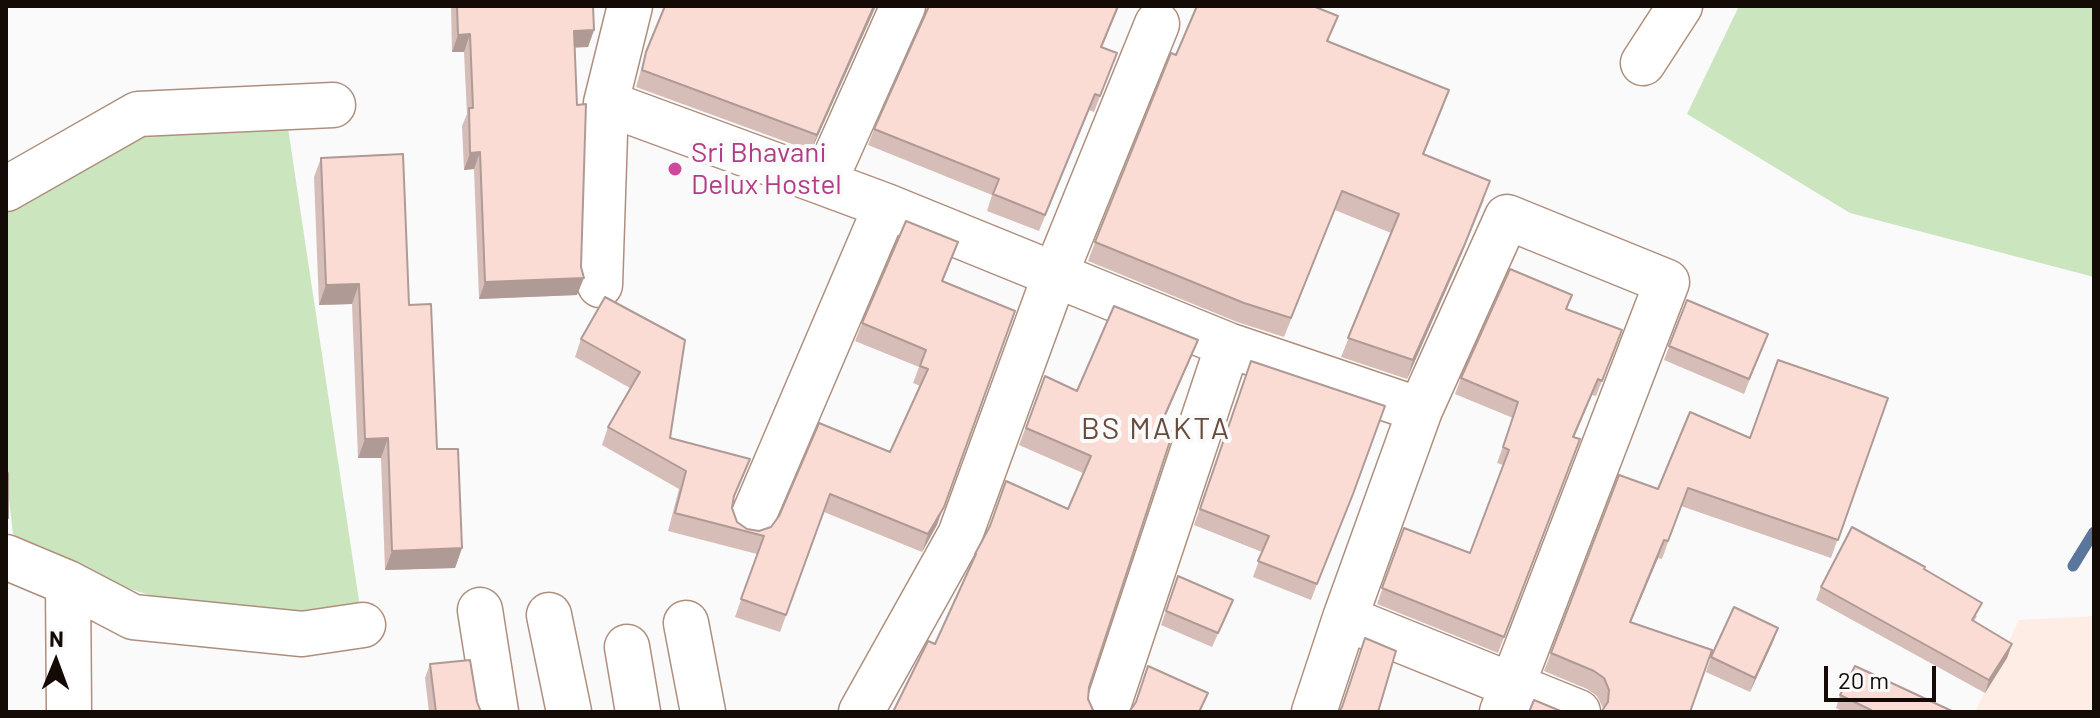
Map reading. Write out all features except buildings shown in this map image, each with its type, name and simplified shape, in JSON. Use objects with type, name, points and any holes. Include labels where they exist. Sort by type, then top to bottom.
[{"type":"street","points":[[600,285],[606,103],[630,6]]},
{"type":"street","points":[[824,183],[903,6]]},
{"type":"street","points":[[1643,63],[1680,6]]},
{"type":"street","points":[[861,712],[960,535],[1055,275],[1157,24]]},
{"type":"street","points":[[606,103],[886,206],[1228,345],[1420,410]]},
{"type":"street","points":[[6,189],[138,114],[333,105]]},
{"type":"street","points":[[750,524],[886,206]]},
{"type":"street","points":[[1314,712],[1420,410],[1507,217],[1667,282],[1506,699]]},
{"type":"street","points":[[1106,712],[1228,345]]},
{"type":"street","points":[[6,557],[68,583],[133,617],[302,634],[363,625]]},
{"type":"street","points":[[68,583],[69,712]]},
{"type":"street","points":[[480,610],[496,712]]},
{"type":"street","points":[[549,615],[569,712]]},
{"type":"street","points":[[1345,618],[1506,699],[1578,712]]},
{"type":"street","points":[[686,623],[703,712]]},
{"type":"street","points":[[627,647],[638,712]]},
{"type":"shaded area","points":[[2094,616],[2094,712],[1975,712],[2019,620]]},
{"type":"green space","points":[[1739,6],[2094,6],[2094,277],[1850,213],[1687,114]]},
{"type":"green space","points":[[163,127],[288,128],[361,614],[262,618],[178,604],[79,573],[13,534],[6,473],[6,206]]},
{"type":"waterway","points":[[2073,566],[2094,532]]},
{"type":"place","name":"Sri Bhavani Delux Hostel","points":[[675,169]]},
{"type":"district","name":"BS MAKTA","points":[[1156,429]]}]
